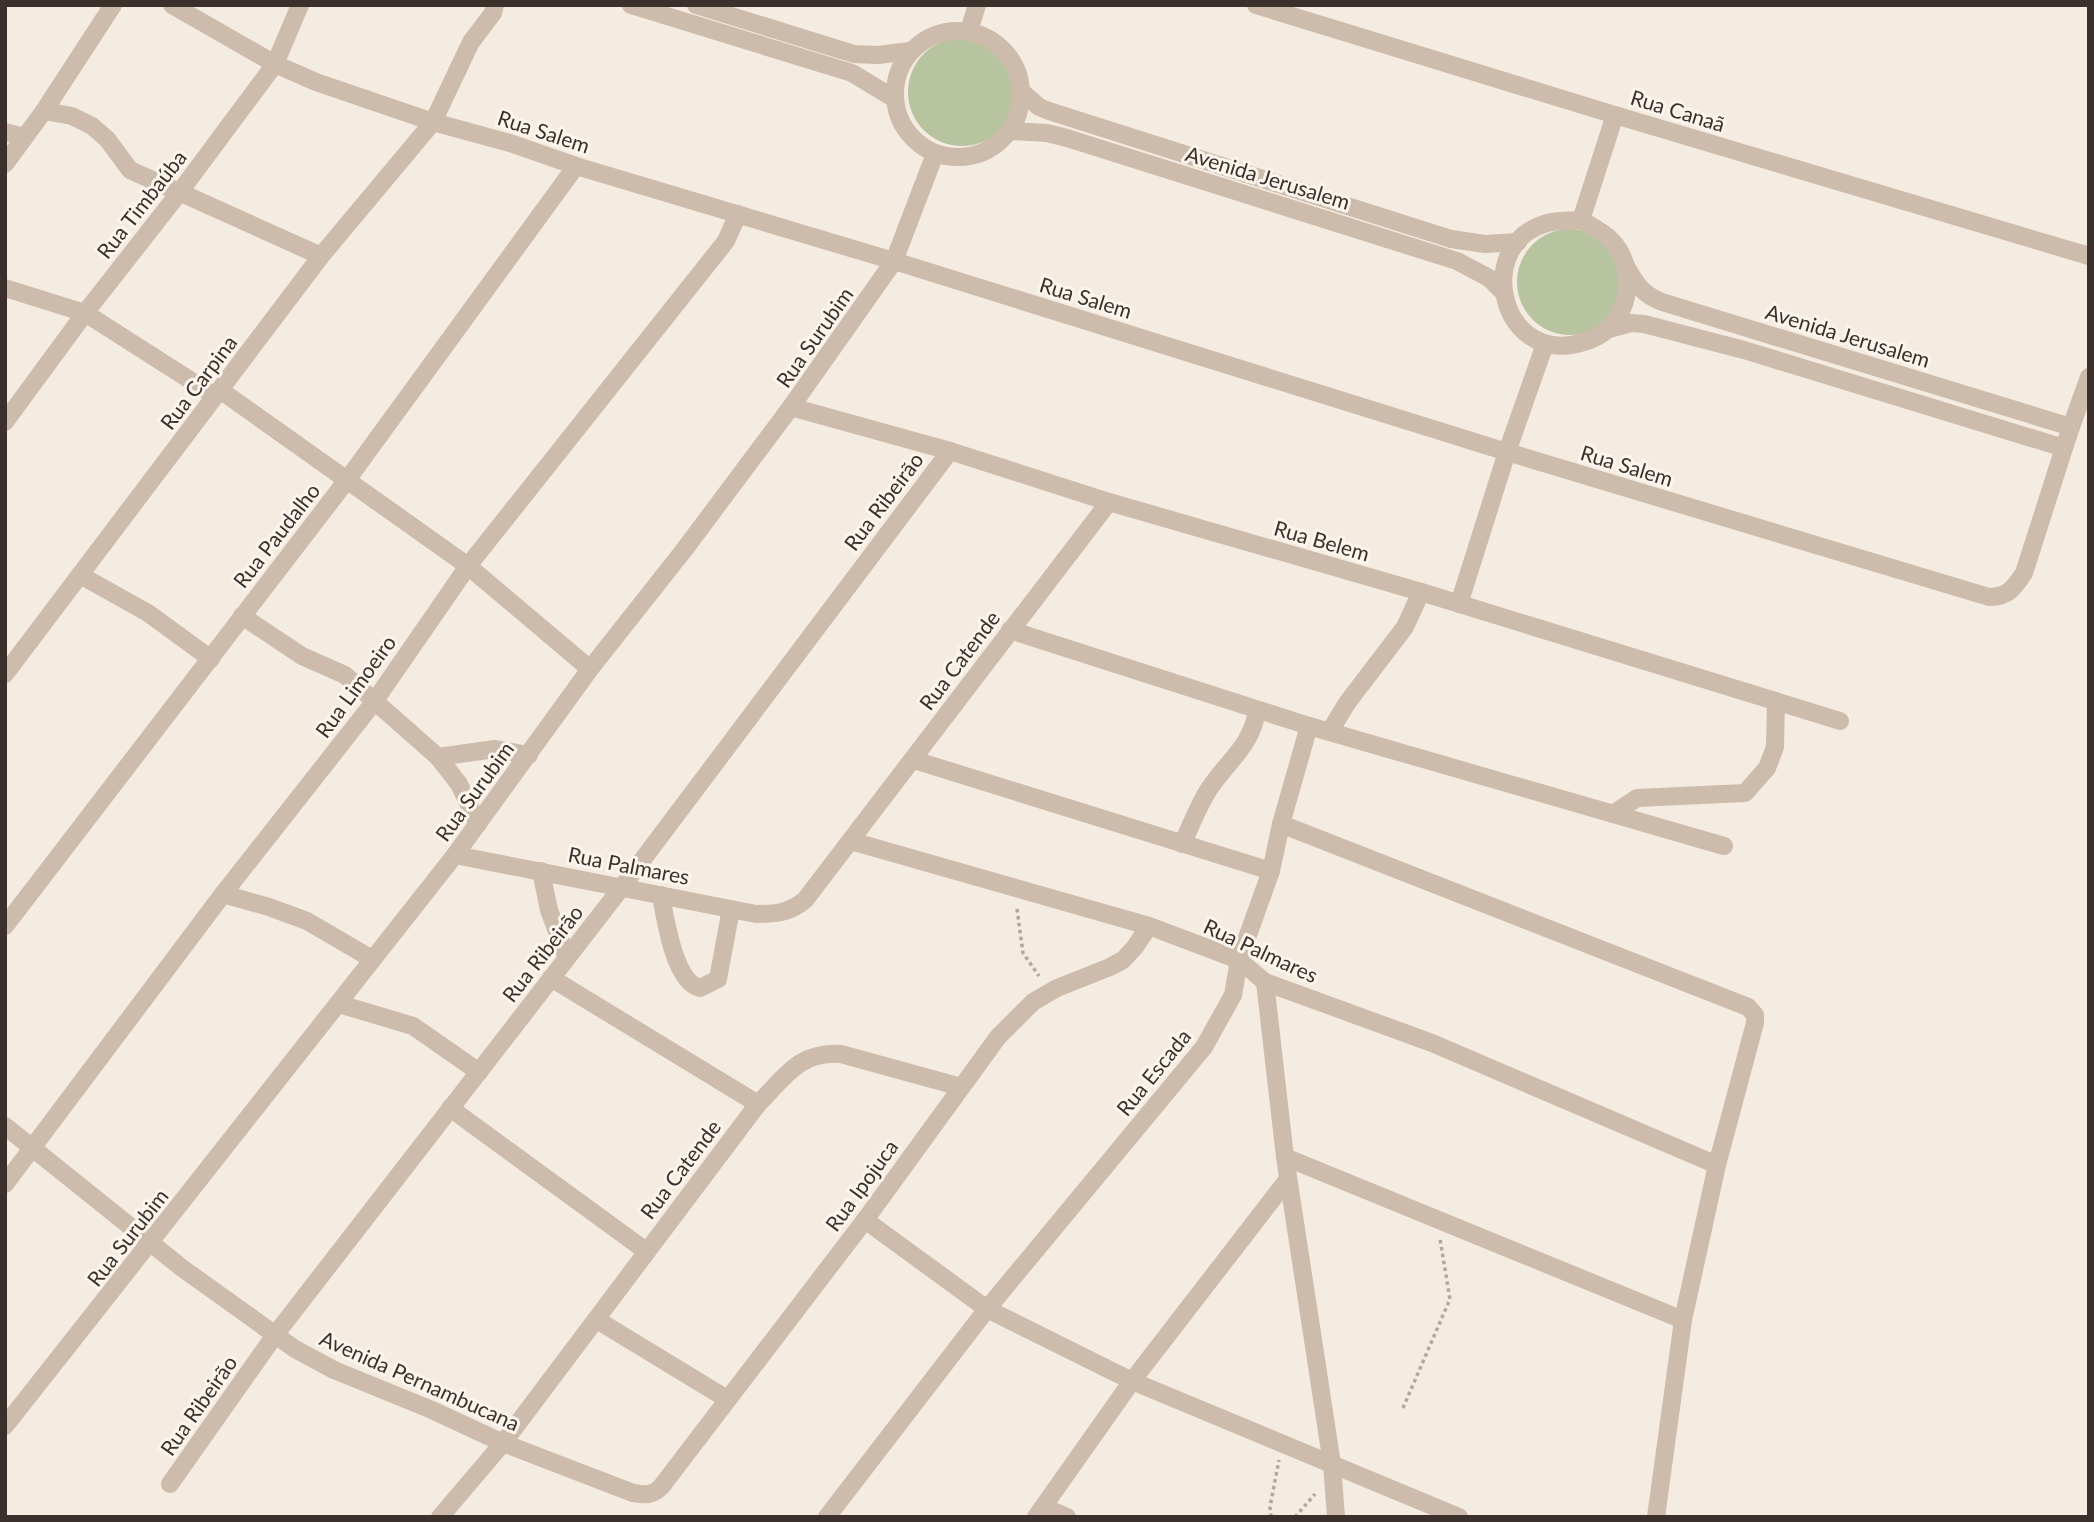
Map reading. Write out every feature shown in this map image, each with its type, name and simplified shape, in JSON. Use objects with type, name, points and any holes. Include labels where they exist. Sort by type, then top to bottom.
[{"type":"street","points":[[5,164],[113,5]]},
{"type":"street","name":"Rua Salem","points":[[172,5],[275,64],[316,82],[433,122],[510,143],[576,166],[894,261],[1507,452],[1989,597],[2001,597],[2013,589],[2024,573],[2064,447]]},
{"type":"street","name":"Rua Timbaúba","points":[[5,422],[275,64],[300,5]]},
{"type":"street","name":"Rua Carpina","points":[[5,674],[321,256],[433,122],[471,43],[493,13],[495,5]]},
{"type":"street","points":[[631,5],[852,73],[895,99]]},
{"type":"street","points":[[696,5],[854,54],[878,55],[910,51],[932,36],[956,30],[989,38],[1007,51],[1018,70],[1022,92],[1020,113],[1010,131],[995,146],[976,155],[956,158],[935,154],[920,145],[907,132],[899,117],[895,99],[897,78],[910,51]]},
{"type":"street","points":[[969,31],[977,5]]},
{"type":"street","name":"Rua Canaã","points":[[1255,5],[2089,256]]},
{"type":"street","points":[[752,43],[757,24]]},
{"type":"street","name":"Avenida Jerusalem","points":[[1022,92],[1038,107],[1049,111],[1451,239],[1485,244],[1518,242],[1543,224],[1581,220],[1610,239],[1637,287],[1662,302],[2071,427]]},
{"type":"street","points":[[44,110],[72,116],[92,126],[107,139],[130,170],[321,256]]},
{"type":"street","points":[[1581,220],[1615,115]]},
{"type":"street","name":"Avenida Jerusalem","points":[[1010,131],[1047,133],[1457,261],[1489,278],[1503,292],[1508,310],[1518,325],[1545,345]]},
{"type":"street","points":[[5,132],[25,137]]},
{"type":"street","points":[[1162,168],[1166,148]]},
{"type":"street","name":"Rua Surubim","points":[[5,1426],[456,856],[590,669],[684,550],[791,407],[894,261],[935,154]]},
{"type":"street","name":"Rua Paudalho","points":[[5,926],[347,480],[576,166]]},
{"type":"street","points":[[1355,228],[1360,210]]},
{"type":"street","name":"Rua Limoeiro","points":[[5,1184],[223,894],[374,702],[468,566],[726,241],[738,214]]},
{"type":"street","points":[[1503,292],[1503,274],[1518,242]]},
{"type":"street","points":[[1609,329],[1626,300],[1626,266]]},
{"type":"street","points":[[5,288],[85,313],[218,393],[468,566],[590,669]]},
{"type":"street","points":[[1459,604],[1507,452],[1545,345],[1581,344],[1609,329],[1631,323],[1644,324],[1744,350],[2064,447],[2089,377]]},
{"type":"street","name":"Rua Belem","points":[[791,407],[950,451],[1109,502],[1421,592],[1840,721]]},
{"type":"street","name":"Rua Ribeirão","points":[[170,1484],[275,1335],[622,887],[950,451]]},
{"type":"street","name":"Rua Catende","points":[[793,910],[805,900],[914,760],[1109,502]]},
{"type":"street","points":[[80,575],[148,613],[211,659]]},
{"type":"street","points":[[1331,731],[1353,694],[1405,627],[1421,592]]},
{"type":"street","points":[[242,616],[302,656],[345,676],[438,757],[458,784],[478,824]]},
{"type":"street","points":[[1010,630],[1309,726],[1724,846]]},
{"type":"street","points":[[1613,814],[1637,798],[1745,793],[1767,768],[1775,747],[1776,701]]},
{"type":"street","points":[[1182,844],[1207,792],[1250,738],[1255,727],[1257,710]]},
{"type":"street","name":"Rua Escada","points":[[827,1517],[987,1309],[1204,1047],[1233,995],[1239,960],[1271,872],[1281,824],[1309,726]]},
{"type":"street","points":[[438,757],[495,749],[529,755]]},
{"type":"street","points":[[914,760],[1271,872]]},
{"type":"street","points":[[1281,824],[1748,1007],[1755,1015],[1717,1165],[1683,1320],[1656,1517]]},
{"type":"street","name":"Rua Palmares","points":[[851,841],[1149,926],[1239,960],[1265,982],[1432,1043],[1717,1165]]},
{"type":"street","name":"Rua Palmares","points":[[456,856],[756,914],[776,914],[793,910]]},
{"type":"street","points":[[541,872],[549,910],[567,958]]},
{"type":"street","points":[[223,894],[307,921],[372,959]]},
{"type":"street","points":[[661,894],[668,932],[680,968],[687,982],[700,988],[718,979],[731,909]]},
{"type":"street","name":"Rua Ipojuca","points":[[633,1493],[646,1495],[655,1493],[661,1487],[865,1220],[998,1037],[1033,1002],[1123,960],[1149,926]]},
{"type":"street","points":[[551,978],[758,1104]]},
{"type":"street","points":[[1265,982],[1285,1157],[1332,1464],[1336,1517]]},
{"type":"street","points":[[339,1004],[413,1026],[479,1072]]},
{"type":"street","name":"Rua Catende","points":[[440,1517],[503,1443],[758,1104],[799,1062],[822,1053],[841,1054],[961,1087]]},
{"type":"street","points":[[450,1108],[646,1251]]},
{"type":"street","name":"Avenida Pernambucana","points":[[5,1126],[151,1243],[275,1335],[334,1370],[432,1410],[503,1443],[633,1493]]},
{"type":"street","points":[[1285,1157],[1683,1320]]},
{"type":"street","points":[[1067,1517],[1040,1512],[1132,1381],[1288,1179]]},
{"type":"street","points":[[865,1220],[987,1309],[1132,1381],[1460,1517]]},
{"type":"street","points":[[597,1320],[727,1399]]},
{"type":"path","points":[[1017,888],[1018,922],[1023,953],[1051,992]]},
{"type":"path","points":[[1403,1408],[1450,1299],[1437,1219]]},
{"type":"path","points":[[1271,1517],[1275,1477],[1284,1444]]},
{"type":"green space","points":[[962,38],[982,43],[1000,54],[1011,72],[1016,92],[1011,112],[1000,130],[982,141],[962,146],[942,141],[924,130],[913,112],[908,92],[913,72],[924,54],[942,43]]},
{"type":"green space","points":[[1570,229],[1590,233],[1607,245],[1619,262],[1623,282],[1619,302],[1607,319],[1590,331],[1570,335],[1550,331],[1533,319],[1521,302],[1517,282],[1521,262],[1533,245],[1550,233]]}]
